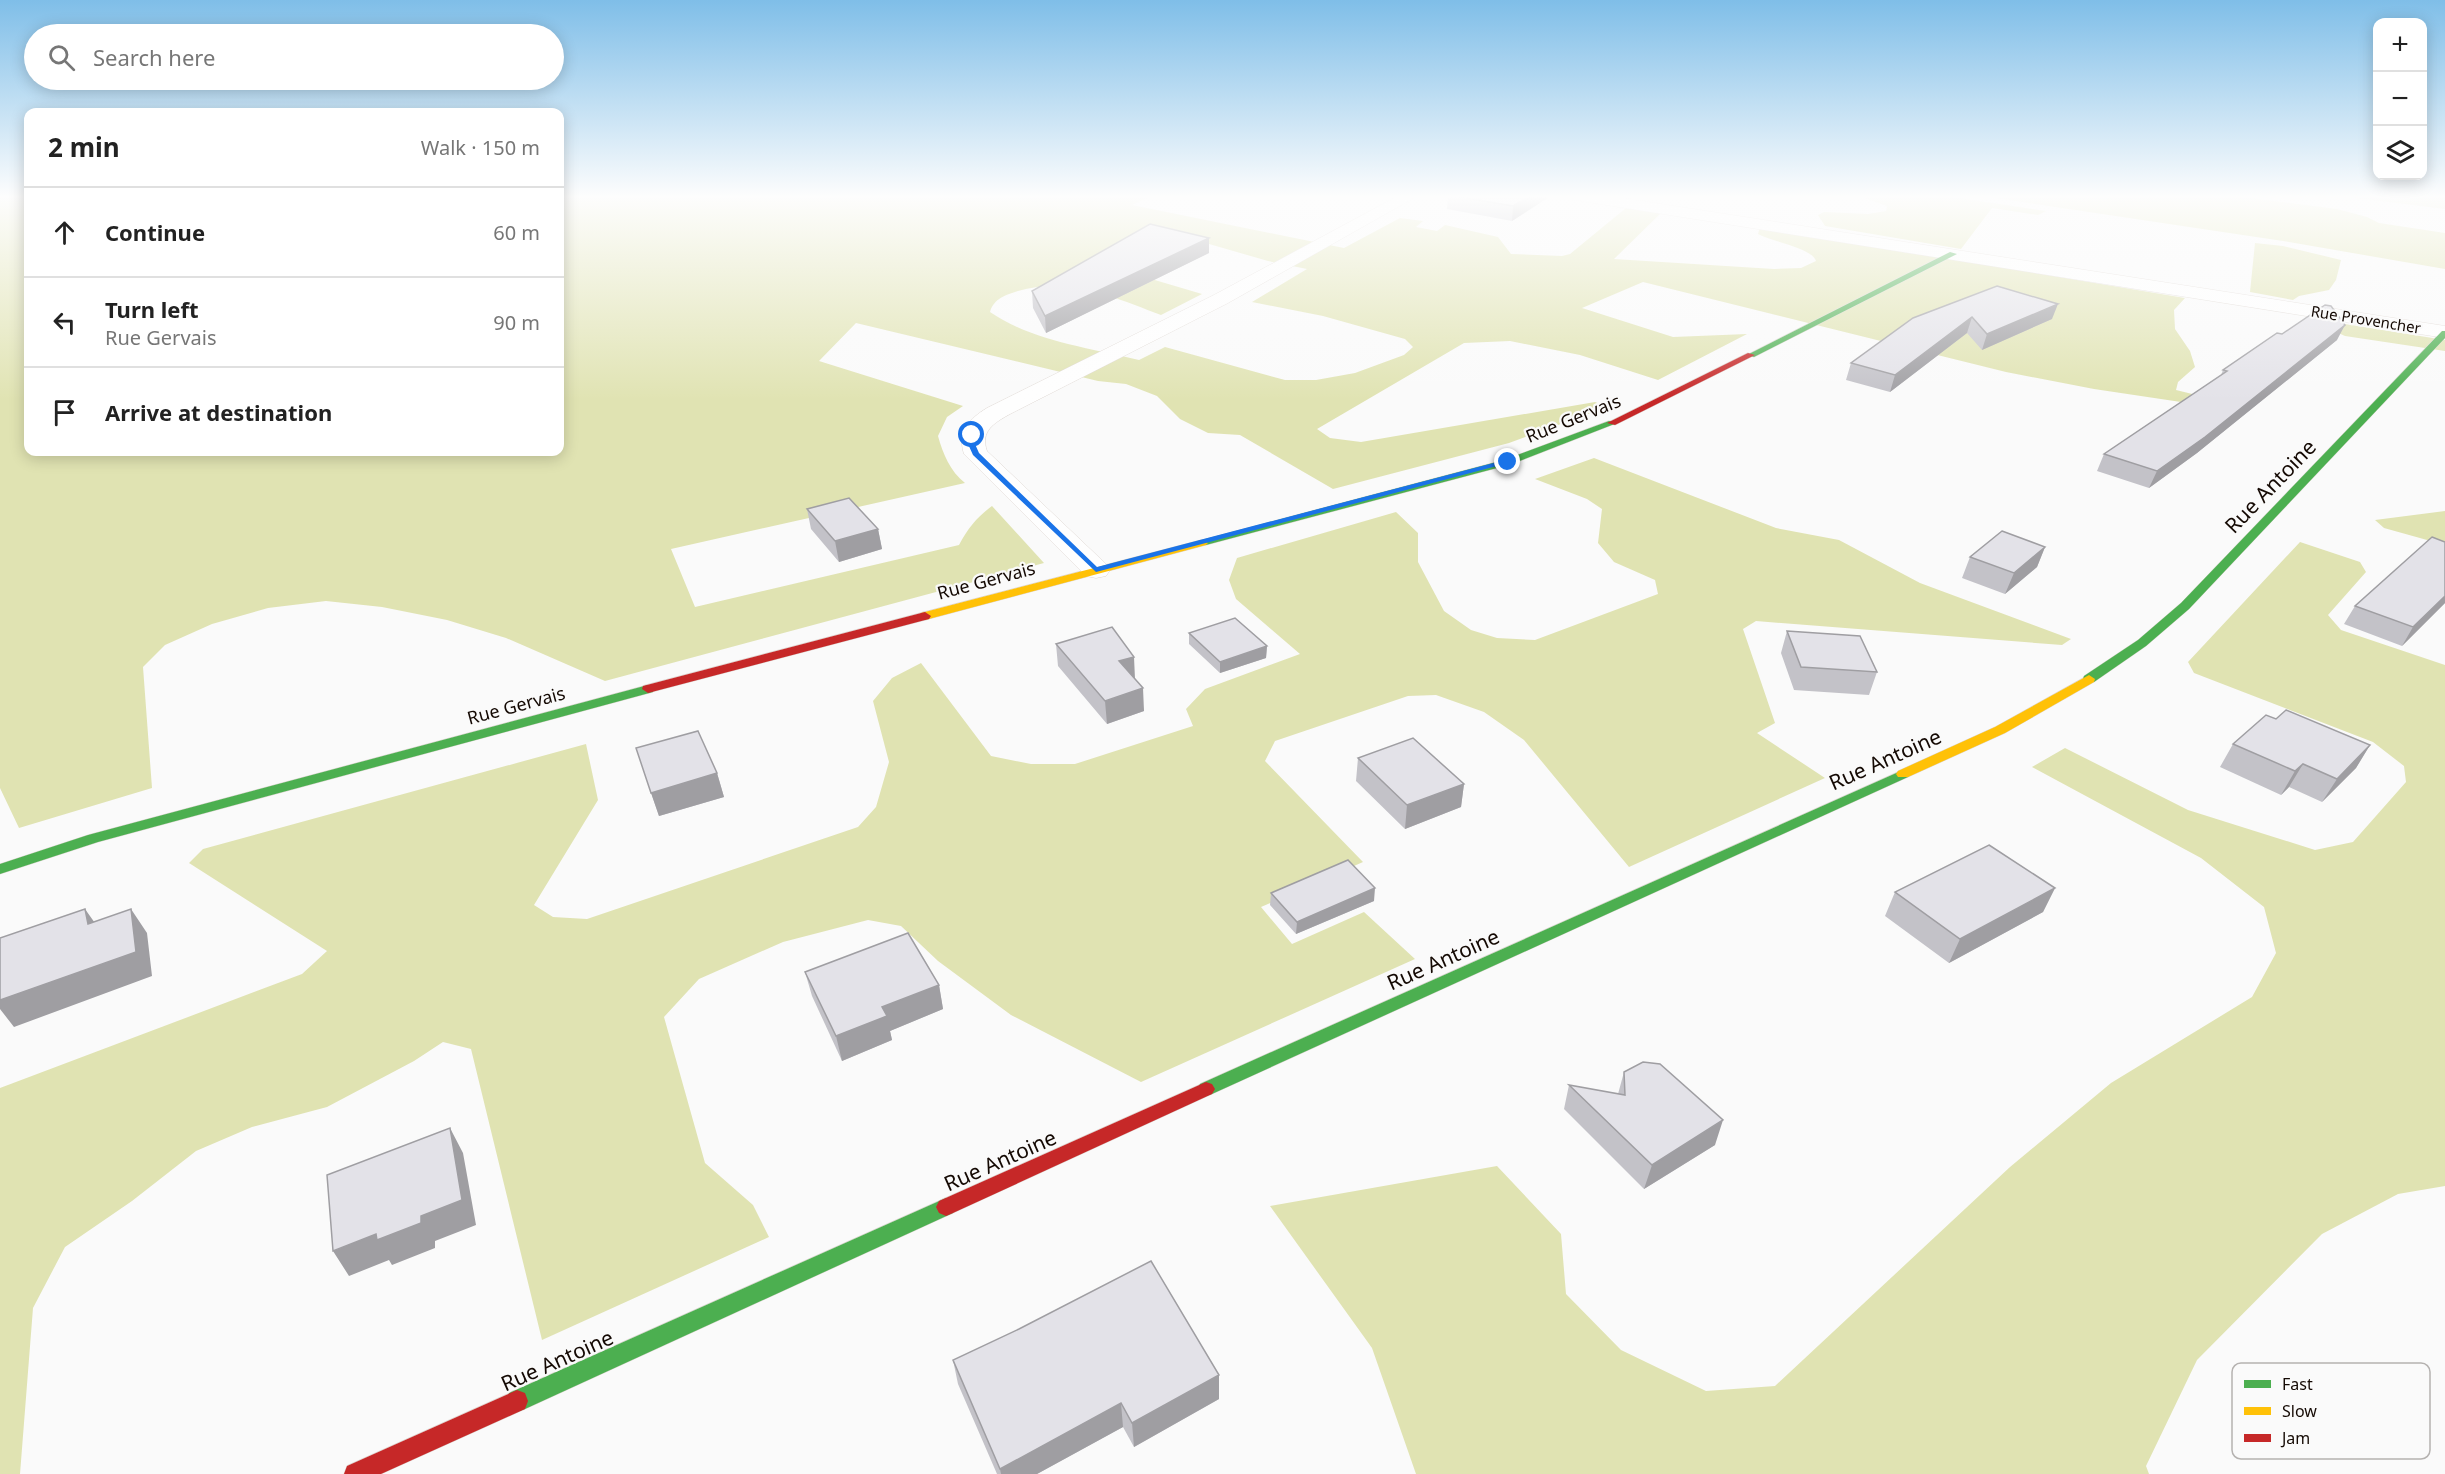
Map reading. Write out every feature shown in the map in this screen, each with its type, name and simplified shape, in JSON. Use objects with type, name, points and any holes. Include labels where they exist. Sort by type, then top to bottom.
[{"type":"street","points":[[1096,570],[976,454],[971,444],[972,435],[979,425],[1002,409],[1221,299],[1285,264]]},
{"type":"street","name":"Rue Gervais","points":[[0,869],[93,838],[344,769],[1508,462],[1618,421],[1933,264]]},
{"type":"street","name":"Rue Provencher","points":[[2015,264],[2445,332]]},
{"type":"street","name":"Rue Antoine","points":[[355,1474],[1989,735],[2049,704],[2127,656],[2172,618],[2445,332]]},
{"type":"green space","points":[[0,264],[24,264],[24,456],[564,456],[564,264],[1155,264],[1148,278],[1202,294],[1161,315],[1091,291],[1073,287],[1037,287],[1018,291],[997,300],[990,312],[1006,322],[1043,337],[1139,360],[1165,347],[1285,380],[1316,380],[1355,373],[1404,355],[1413,347],[1405,339],[1323,316],[1252,302],[1307,269],[1282,264],[1691,264],[1774,269],[1801,268],[1810,264],[1980,264],[2185,298],[2174,310],[2175,329],[2190,351],[2195,367],[2178,382],[2176,390],[2229,403],[2181,402],[2094,389],[2006,372],[1643,282],[1582,308],[1673,337],[1747,334],[1658,380],[1580,355],[1510,341],[1464,343],[1317,429],[1330,438],[1361,442],[1595,402],[1607,407],[1509,443],[1333,489],[1240,435],[1208,433],[1180,419],[1157,396],[1126,384],[1098,381],[856,323],[819,361],[963,406],[947,417],[938,436],[948,462],[965,483],[671,549],[695,607],[959,545],[973,523],[992,506],[1044,563],[605,681],[506,638],[447,620],[382,607],[326,601],[268,608],[212,624],[165,645],[143,667],[152,788],[19,828],[0,788]]},
{"type":"green space","points":[[2253,264],[2340,264],[2336,280],[2329,290],[2299,296],[2293,300],[2250,292]]},
{"type":"green space","points":[[2415,264],[2445,264],[2445,269]]},
{"type":"green space","points":[[2326,321],[2445,340],[2445,351],[2345,336],[2316,323]]},
{"type":"green space","points":[[1594,458],[1776,528],[1839,540],[1920,583],[2071,639],[2062,645],[1756,621],[1743,629],[1775,723],[1757,733],[1825,778],[1629,867],[1524,740],[1484,712],[1436,695],[1408,696],[1275,741],[1265,761],[1363,862],[1261,907],[1292,944],[1364,912],[1415,959],[1141,1082],[1011,1015],[938,961],[901,926],[868,920],[783,942],[699,979],[664,1017],[705,1163],[753,1205],[769,1237],[542,1340],[471,1049],[443,1042],[414,1061],[327,1107],[252,1127],[196,1151],[132,1201],[65,1247],[33,1308],[20,1474],[0,1474],[0,1088],[302,974],[327,951],[189,863],[203,849],[586,744],[598,800],[534,905],[553,917],[587,919],[858,827],[876,807],[889,762],[873,701],[892,678],[921,663],[991,756],[1031,764],[1075,764],[1193,726],[1186,709],[1205,689],[1300,654],[1236,599],[1229,580],[1237,558],[1396,512],[1418,533],[1418,562],[1444,611],[1471,630],[1497,638],[1535,640],[1658,594],[1655,580],[1614,562],[1598,543],[1602,509],[1587,499],[1535,479]]},
{"type":"green space","points":[[2445,511],[2445,545],[2384,528],[2375,520]]},
{"type":"green space","points":[[2300,542],[2360,562],[2366,572],[2328,615],[2341,630],[2445,665],[2445,1186],[2398,1194],[2322,1234],[2197,1360],[2146,1466],[2149,1474],[1416,1474],[1372,1348],[1270,1206],[1497,1166],[1561,1234],[1566,1294],[1621,1350],[1706,1391],[1775,1386],[2010,1167],[2111,1083],[2252,997],[2276,953],[2264,907],[2201,858],[2032,767],[2065,748],[2188,810],[2315,850],[2353,842],[2406,782],[2404,766],[2373,742],[2194,673],[2188,662]]},
{"type":"building","points":[[1080,264],[1155,264],[1045,316],[1032,291]]},
{"type":"building","points":[[1997,286],[2058,304],[1987,334],[1972,317],[1895,375],[1851,363],[1913,318]]},
{"type":"building","points":[[2325,305],[2331,306],[2345,325],[2205,437],[2157,471],[2104,454],[2227,371],[2223,370],[2277,333],[2282,334]]},
{"type":"building","points":[[849,498],[878,529],[835,541],[807,509]]},
{"type":"building","points":[[2002,531],[2045,547],[2014,573],[1970,557]]},
{"type":"building","points":[[2432,537],[2445,542],[2445,596],[2413,627],[2355,606]]},
{"type":"building","points":[[1235,618],[1267,646],[1220,662],[1189,633]]},
{"type":"building","points":[[1112,627],[1134,657],[1119,661],[1143,688],[1105,701],[1056,644]]},
{"type":"building","points":[[1787,631],[1860,636],[1877,672],[1801,667]]},
{"type":"building","points":[[2286,710],[2370,745],[2337,779],[2303,764],[2295,771],[2233,744],[2266,715],[2276,719]]},
{"type":"building","points":[[698,731],[717,773],[651,793],[636,748]]},
{"type":"building","points":[[1413,738],[1464,784],[1407,805],[1358,758]]},
{"type":"building","points":[[1989,845],[2055,888],[1960,939],[1895,892]]},
{"type":"building","points":[[1348,860],[1375,888],[1297,922],[1271,893]]},
{"type":"building","points":[[85,909],[88,924],[131,909],[136,952],[0,1000],[0,938]]},
{"type":"building","points":[[908,933],[939,985],[882,1007],[887,1016],[836,1036],[805,972]]},
{"type":"building","points":[[1643,1062],[1660,1064],[1723,1120],[1652,1165],[1569,1085],[1625,1095],[1624,1072]]},
{"type":"building","points":[[450,1128],[462,1200],[421,1216],[421,1223],[377,1240],[376,1234],[333,1251],[327,1175]]},
{"type":"building","points":[[1151,1261],[1219,1375],[1132,1423],[1121,1403],[1000,1469],[953,1360]]},
{"type":"traffic: fast","points":[[1751,355],[1933,264]]},
{"type":"traffic: fast","points":[[2089,679],[2142,643],[2185,606],[2445,333]]},
{"type":"traffic: fast","points":[[1202,543],[1508,462],[1612,423]]},
{"type":"traffic: fast","points":[[0,869],[93,838],[648,689]]},
{"type":"traffic: fast","points":[[1206,1089],[1903,774]]},
{"type":"traffic: fast","points":[[517,1401],[946,1207]]},
{"type":"traffic: slow","points":[[925,616],[1202,543]]},
{"type":"traffic: slow","points":[[1903,774],[2000,730],[2089,679]]},
{"type":"traffic: jam","points":[[1612,423],[1751,355]]},
{"type":"traffic: jam","points":[[648,689],[925,616]]},
{"type":"traffic: jam","points":[[946,1207],[1206,1089]]},
{"type":"traffic: jam","points":[[355,1474],[517,1401]]},
{"type":"route","points":[[972,435],[971,444],[976,454],[1096,570],[1508,462]]}]
